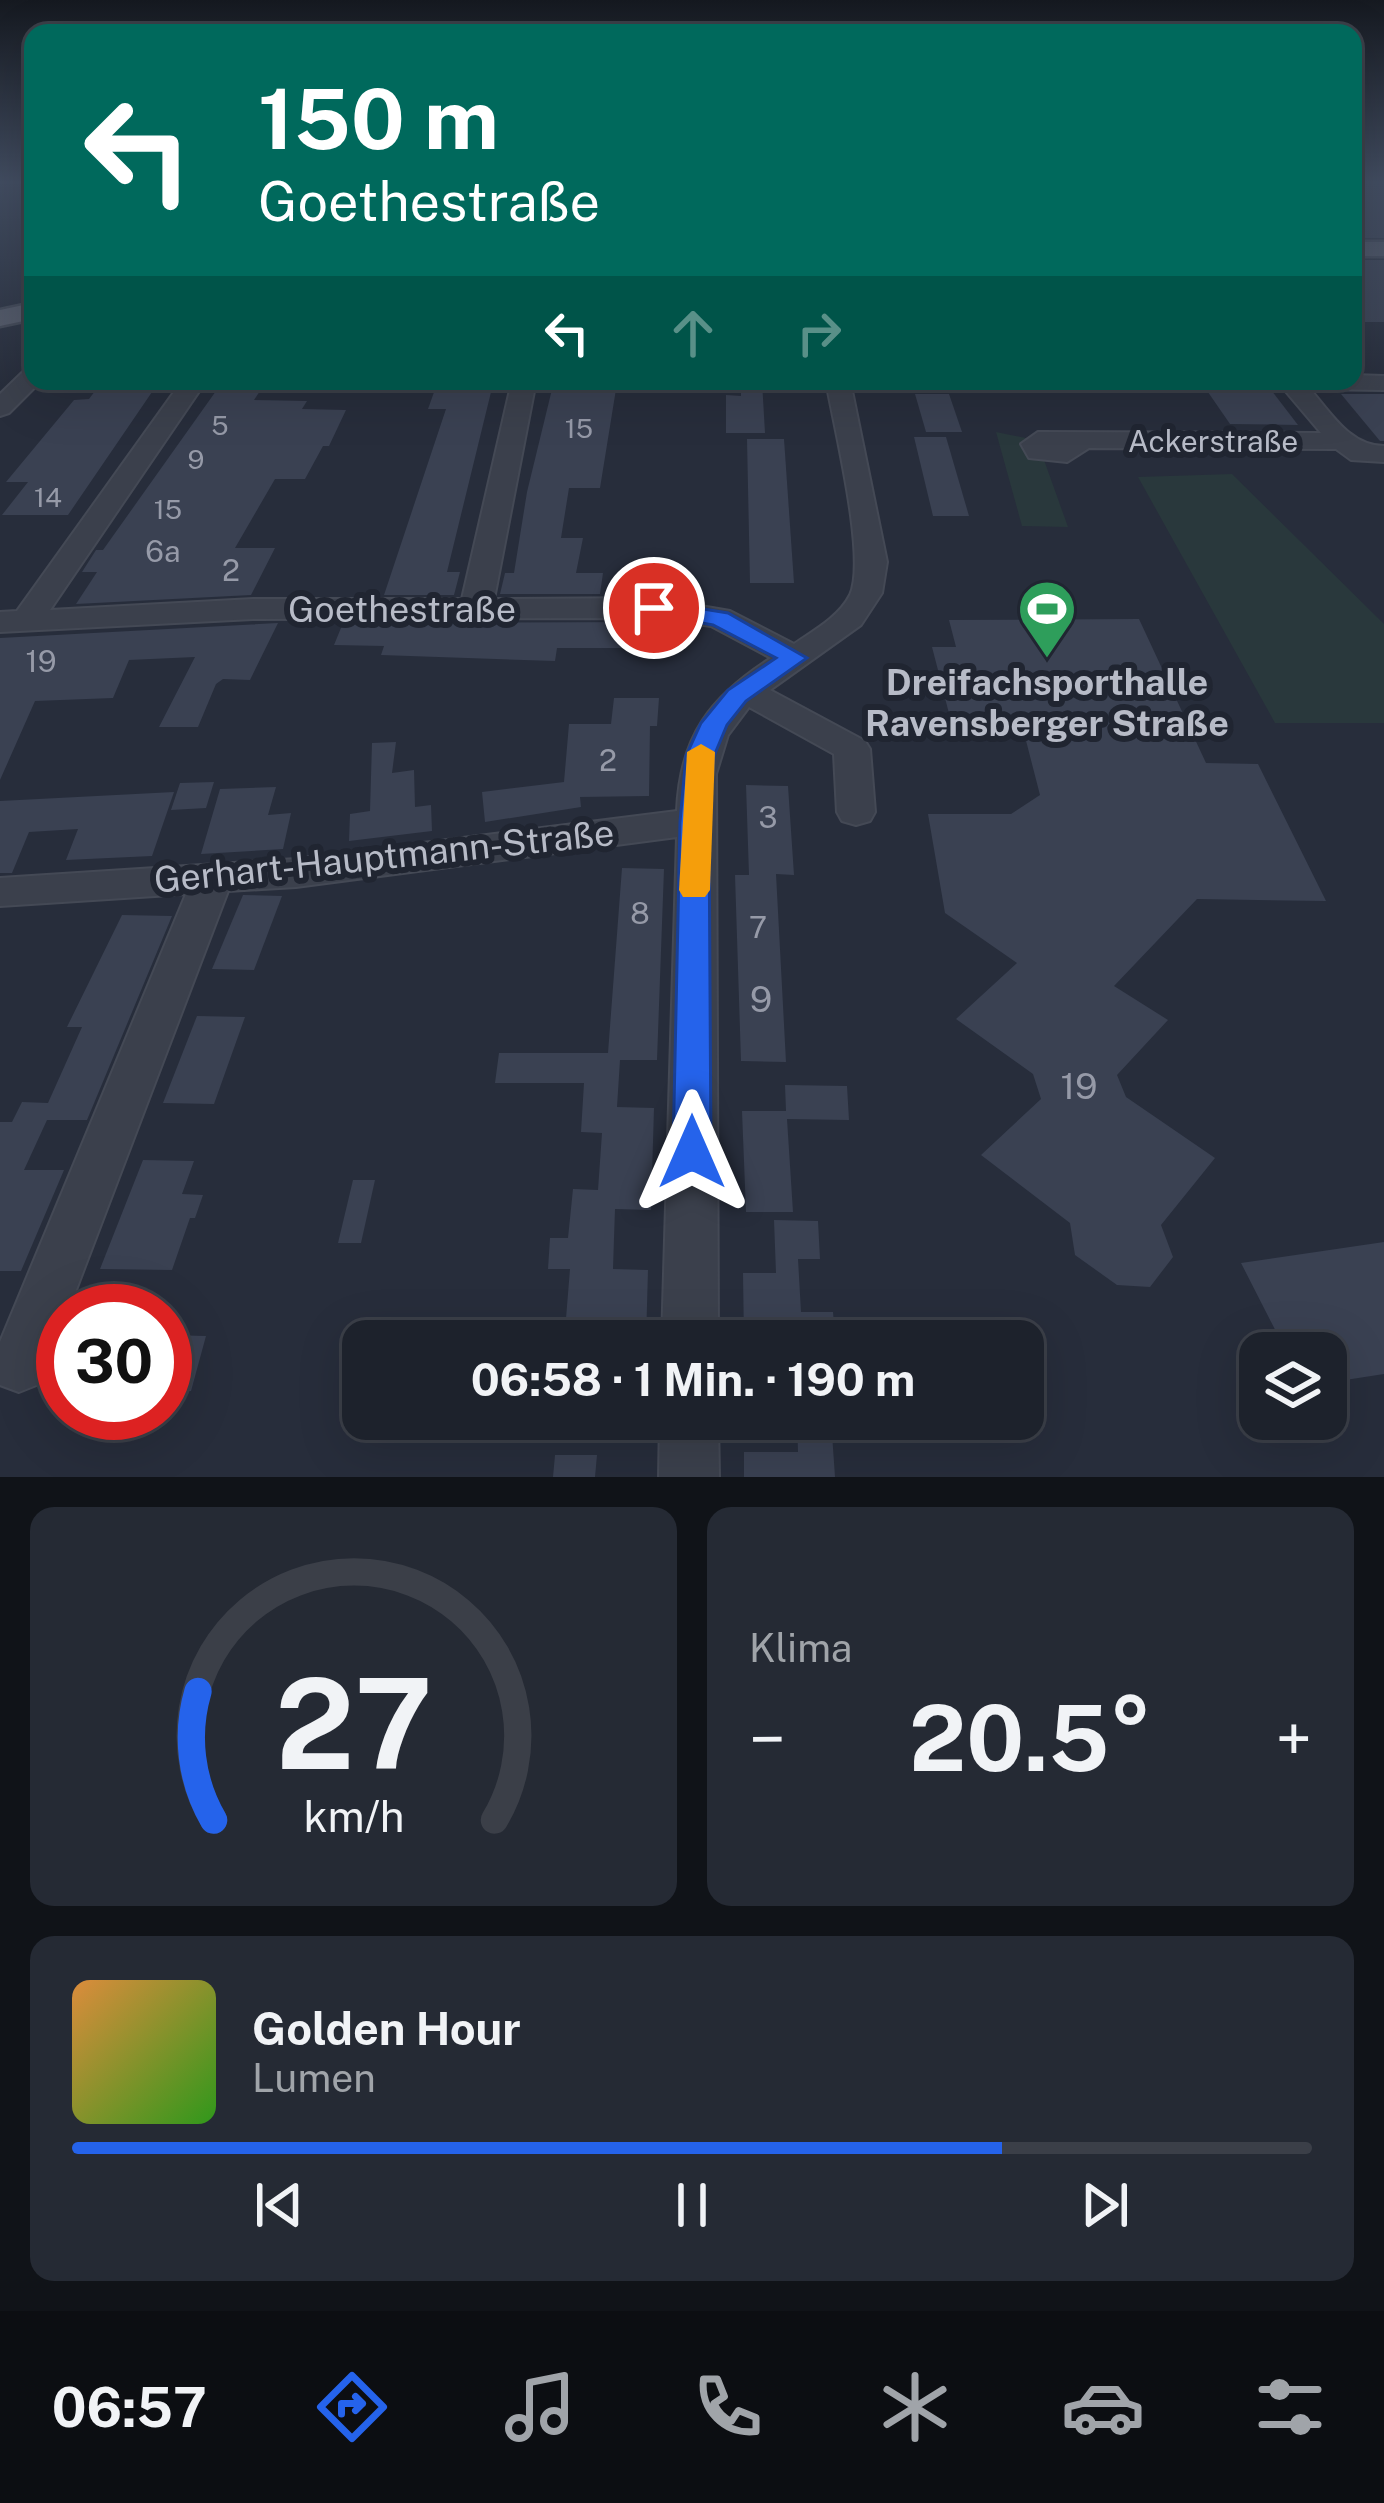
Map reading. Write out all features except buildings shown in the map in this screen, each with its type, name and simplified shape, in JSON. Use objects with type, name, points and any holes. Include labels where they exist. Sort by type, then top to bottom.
[{"type":"street","points":[[0,408],[24,383]]},
{"type":"street","points":[[14,621],[187,390]]},
{"type":"street","points":[[476,609],[522,390]]},
{"type":"street","points":[[690,1320],[697,774],[706,739],[771,672],[861,607],[873,578],[840,390]]},
{"type":"street","name":"Ackerstraße","points":[[1297,390],[1342,441]]},
{"type":"street","name":"Ackerstraße","points":[[1077,440],[1342,441]]},
{"type":"street","points":[[1342,441],[1360,454],[1384,454]]},
{"type":"street","name":"Goethestraße","points":[[14,621],[253,609],[654,608],[698,613],[736,625],[771,672],[852,749],[856,812]]},
{"type":"street","name":"Gerhart-Hauptmann-Straße","points":[[0,892],[296,873],[695,822]]},
{"type":"street","points":[[19,1365],[213,877]]},
{"type":"street","points":[[689,1440],[689,1477]]},
{"type":"shaded area","points":[[996,432],[1026,438],[1031,454],[1044,460],[1068,527],[1022,526]]},
{"type":"shaded area","points":[[1232,474],[1384,624],[1384,723],[1275,723],[1138,477]]},
{"type":"slow traffic","points":[[694,890],[701,752]]},
{"type":"place","name":"Dreifachsporthalle Ravensberger Straße","points":[[1047,660]]},
{"type":"route","points":[[654,608],[719,618],[794,658],[757,680],[724,709],[700,756],[695,822],[692,1152]]}]
